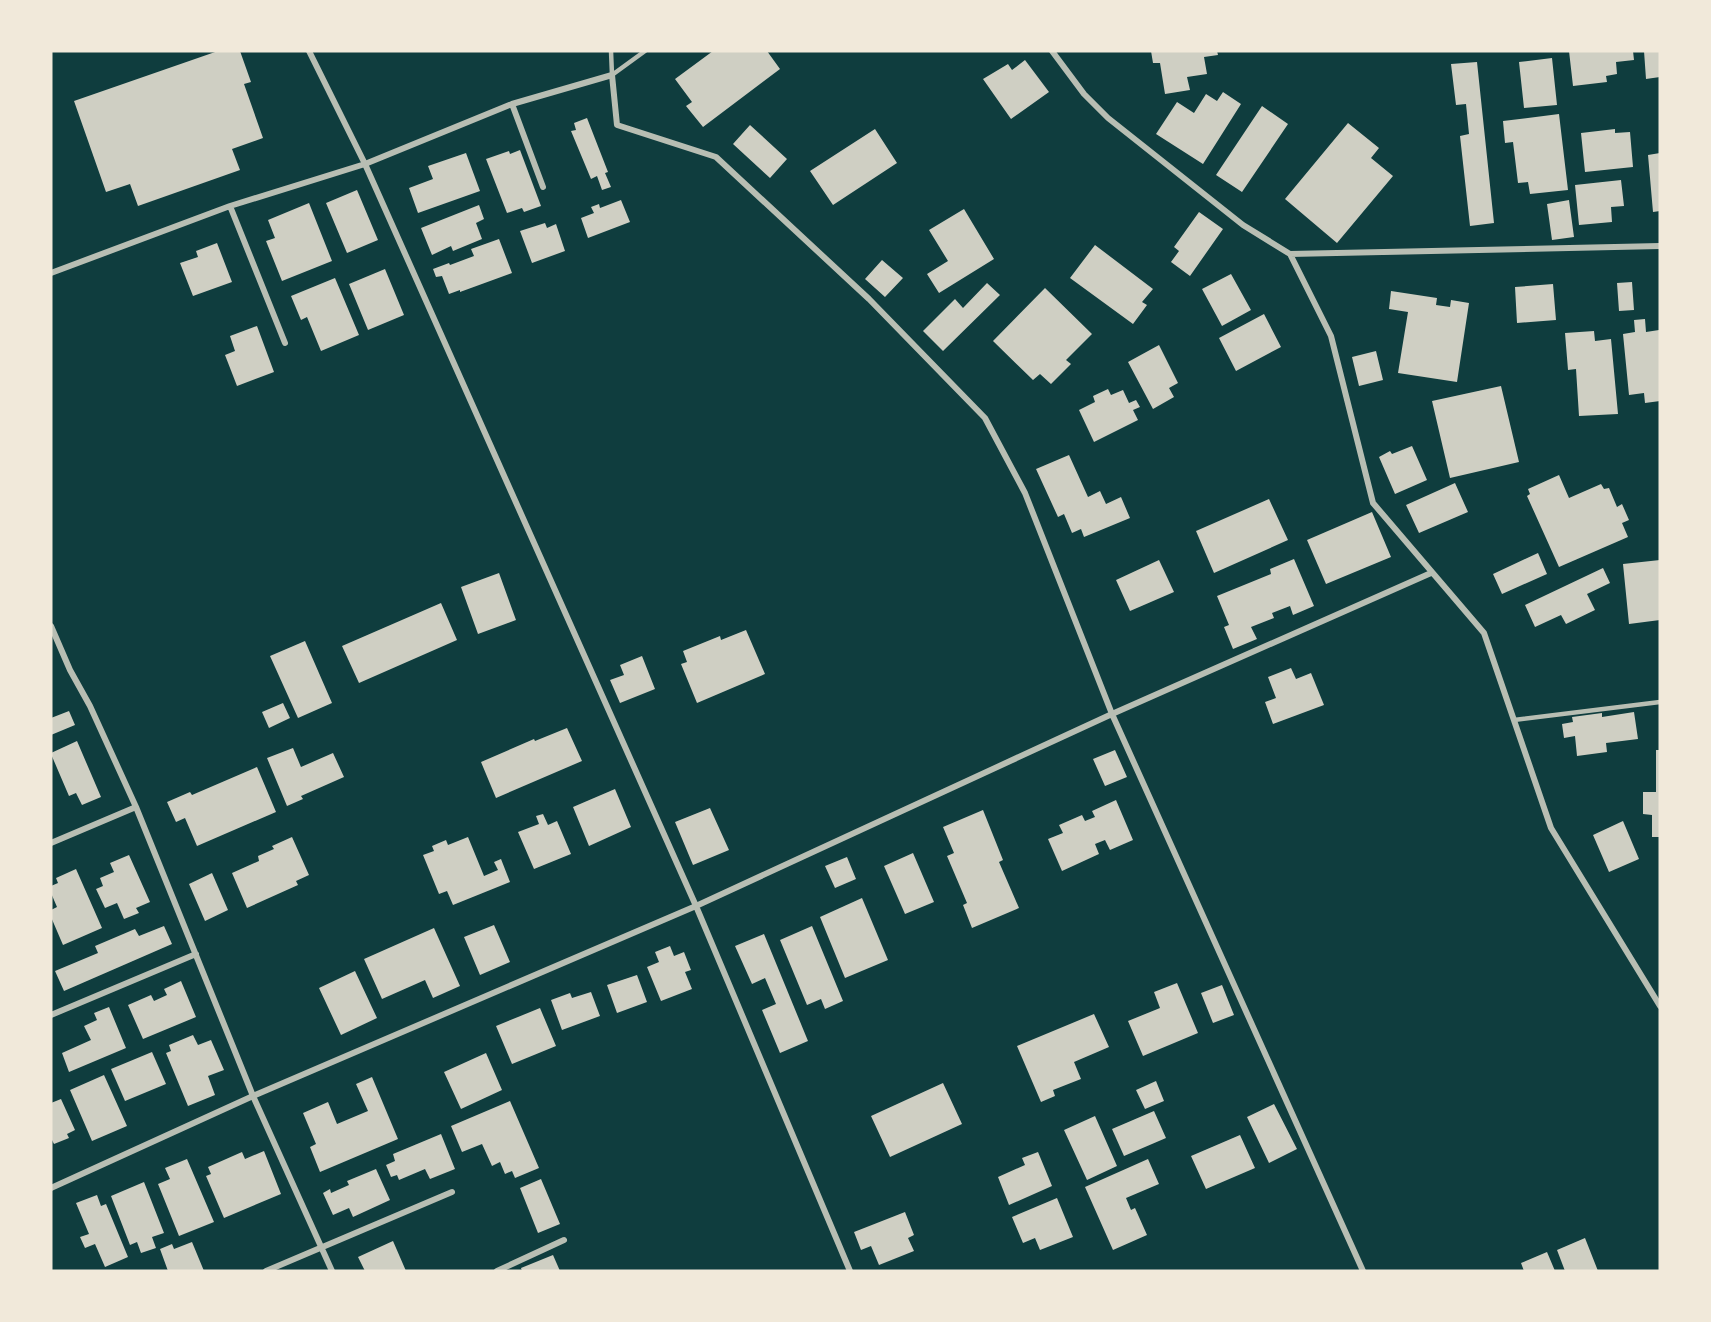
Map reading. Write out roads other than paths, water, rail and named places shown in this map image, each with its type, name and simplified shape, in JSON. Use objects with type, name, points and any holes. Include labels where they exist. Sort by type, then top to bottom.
[{"type":"street","points":[[309,51],[365,164],[696,906],[850,1271]]},
{"type":"street","points":[[1052,51],[1084,94],[1108,118],[1243,225],[1290,254],[1331,336],[1373,502],[1484,633],[1551,828],[1660,1006]]},
{"type":"street","points":[[51,273],[230,206],[365,164],[512,104],[612,75],[617,125],[716,157],[869,299],[985,418],[1026,493],[1112,714],[1363,1271]]},
{"type":"street","points":[[512,104],[543,187]]},
{"type":"street","points":[[230,206],[285,343]]},
{"type":"street","points":[[1290,254],[1660,246]]},
{"type":"street","points":[[51,1188],[254,1096],[696,906],[1112,714],[1431,573]]},
{"type":"street","points":[[51,626],[136,807],[254,1096],[332,1271]]},
{"type":"street","points":[[51,843],[136,807]]},
{"type":"street","points":[[51,1015],[196,954]]},
{"type":"street","points":[[266,1271],[452,1192]]},
{"type":"street","points":[[497,1271],[564,1240]]},
{"type":"lane","points":[[611,51],[612,75]]},
{"type":"lane","points":[[612,75],[645,51]]},
{"type":"lane","points":[[1514,720],[1660,702]]}]
